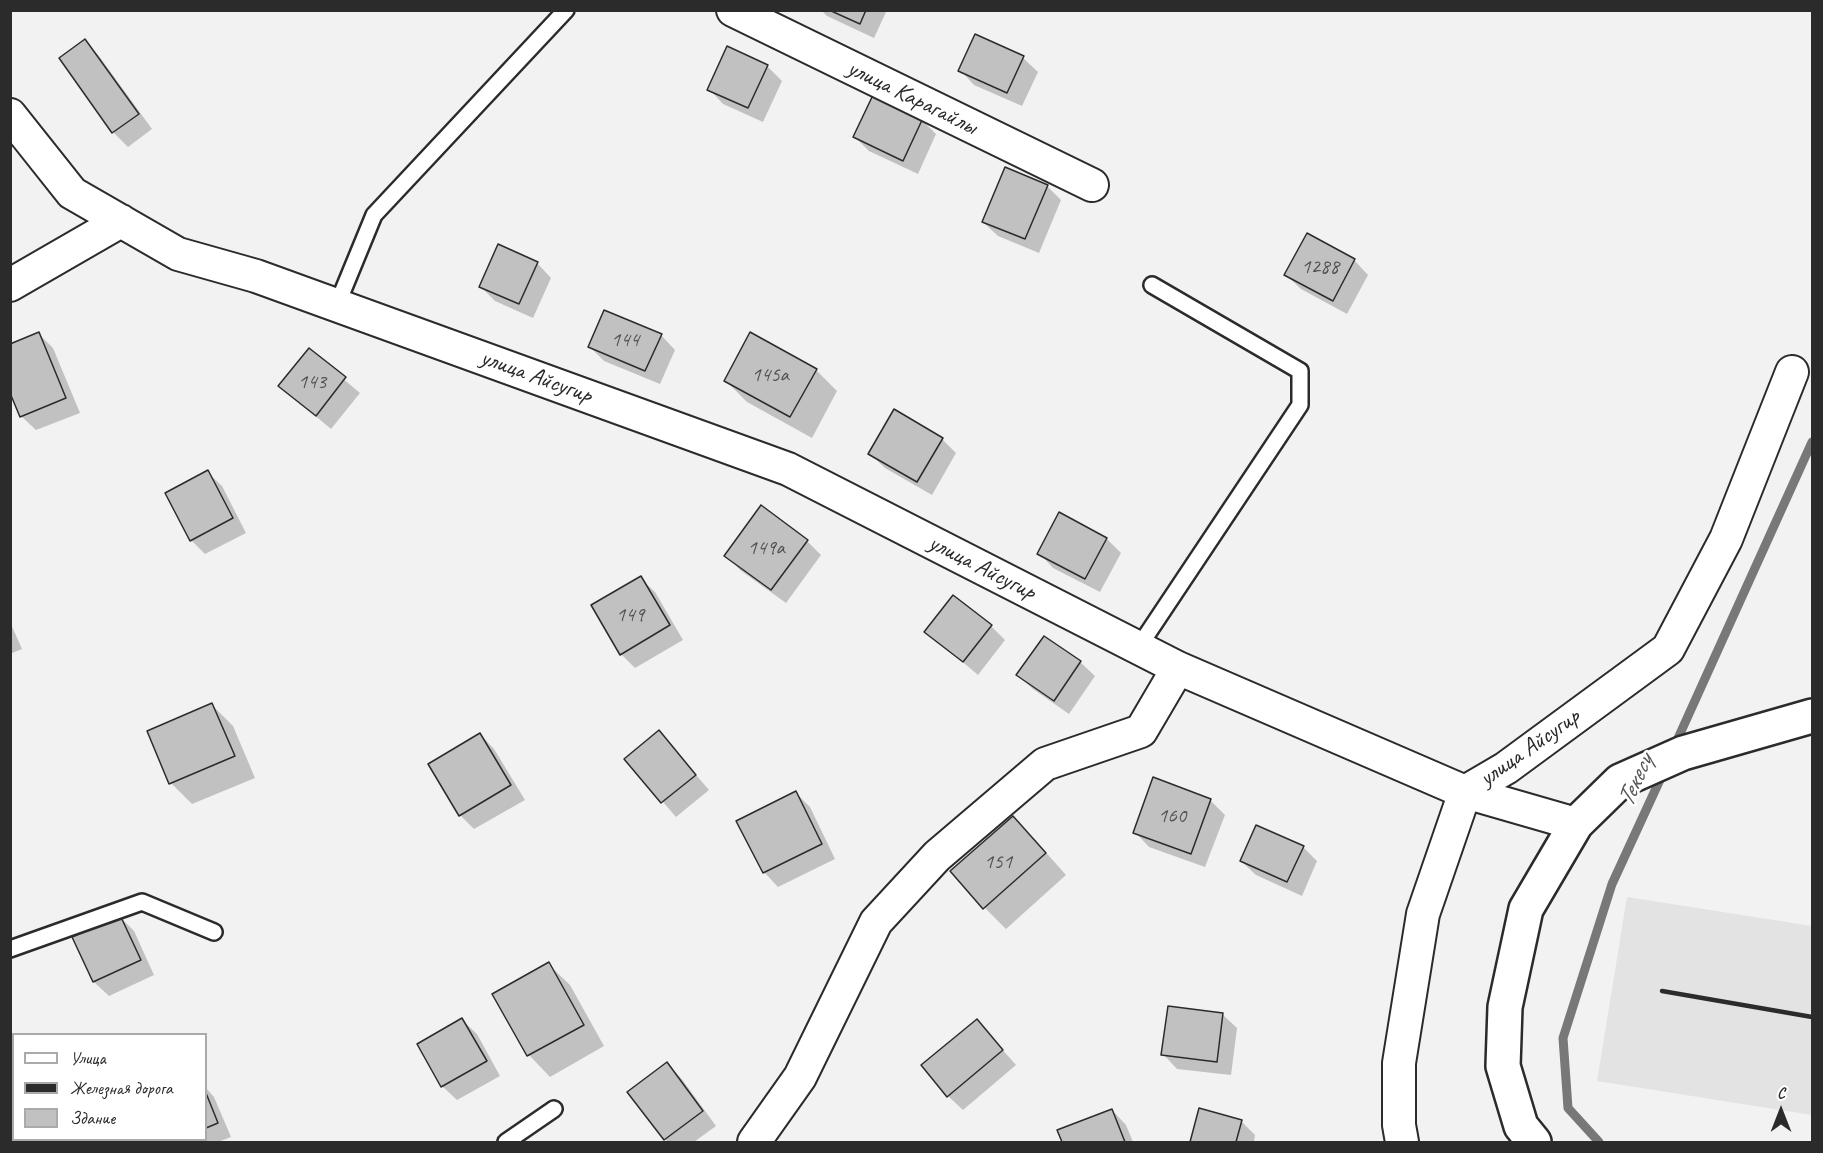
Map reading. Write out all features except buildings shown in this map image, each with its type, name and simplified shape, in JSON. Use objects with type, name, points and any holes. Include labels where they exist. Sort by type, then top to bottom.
[{"type":"street","name":"улица Карагайлы","points":[[733,10],[1092,185]]},
{"type":"street","name":"улица Айсугир","points":[[10,115],[72,193],[178,254],[256,276],[788,469],[1178,668],[1465,792],[1506,768],[1668,649],[1726,538],[1792,372]]},
{"type":"street","points":[[10,285],[121,221]]},
{"type":"street","points":[[754,1143],[800,1077],[876,922],[937,856],[1046,764],[1141,731],[1178,668]]},
{"type":"street","points":[[1534,1143],[1521,1126],[1503,1066],[1505,1007],[1526,909],[1576,824],[1620,781],[1683,753],[1812,716]]},
{"type":"street","points":[[1402,1143],[1400,1063],[1423,914],[1465,792],[1576,824]]},
{"type":"lane","points":[[337,305],[374,215],[566,10]]},
{"type":"lane","points":[[1138,648],[1300,405],[1300,371],[1152,285]]},
{"type":"lane","points":[[10,949],[142,902],[214,932]]},
{"type":"lane","points":[[506,1143],[554,1109]]},
{"type":"shaded area","points":[[1627,897],[1812,926],[1812,1115],[1597,1081]]},
{"type":"waterway","name":"Текесу","points":[[1674,747],[1812,442]]},
{"type":"waterway","name":"Текесу","points":[[1599,1142],[1568,1108],[1563,1038],[1612,884],[1664,771]]},
{"type":"railway","points":[[1662,991],[1812,1017]]}]
